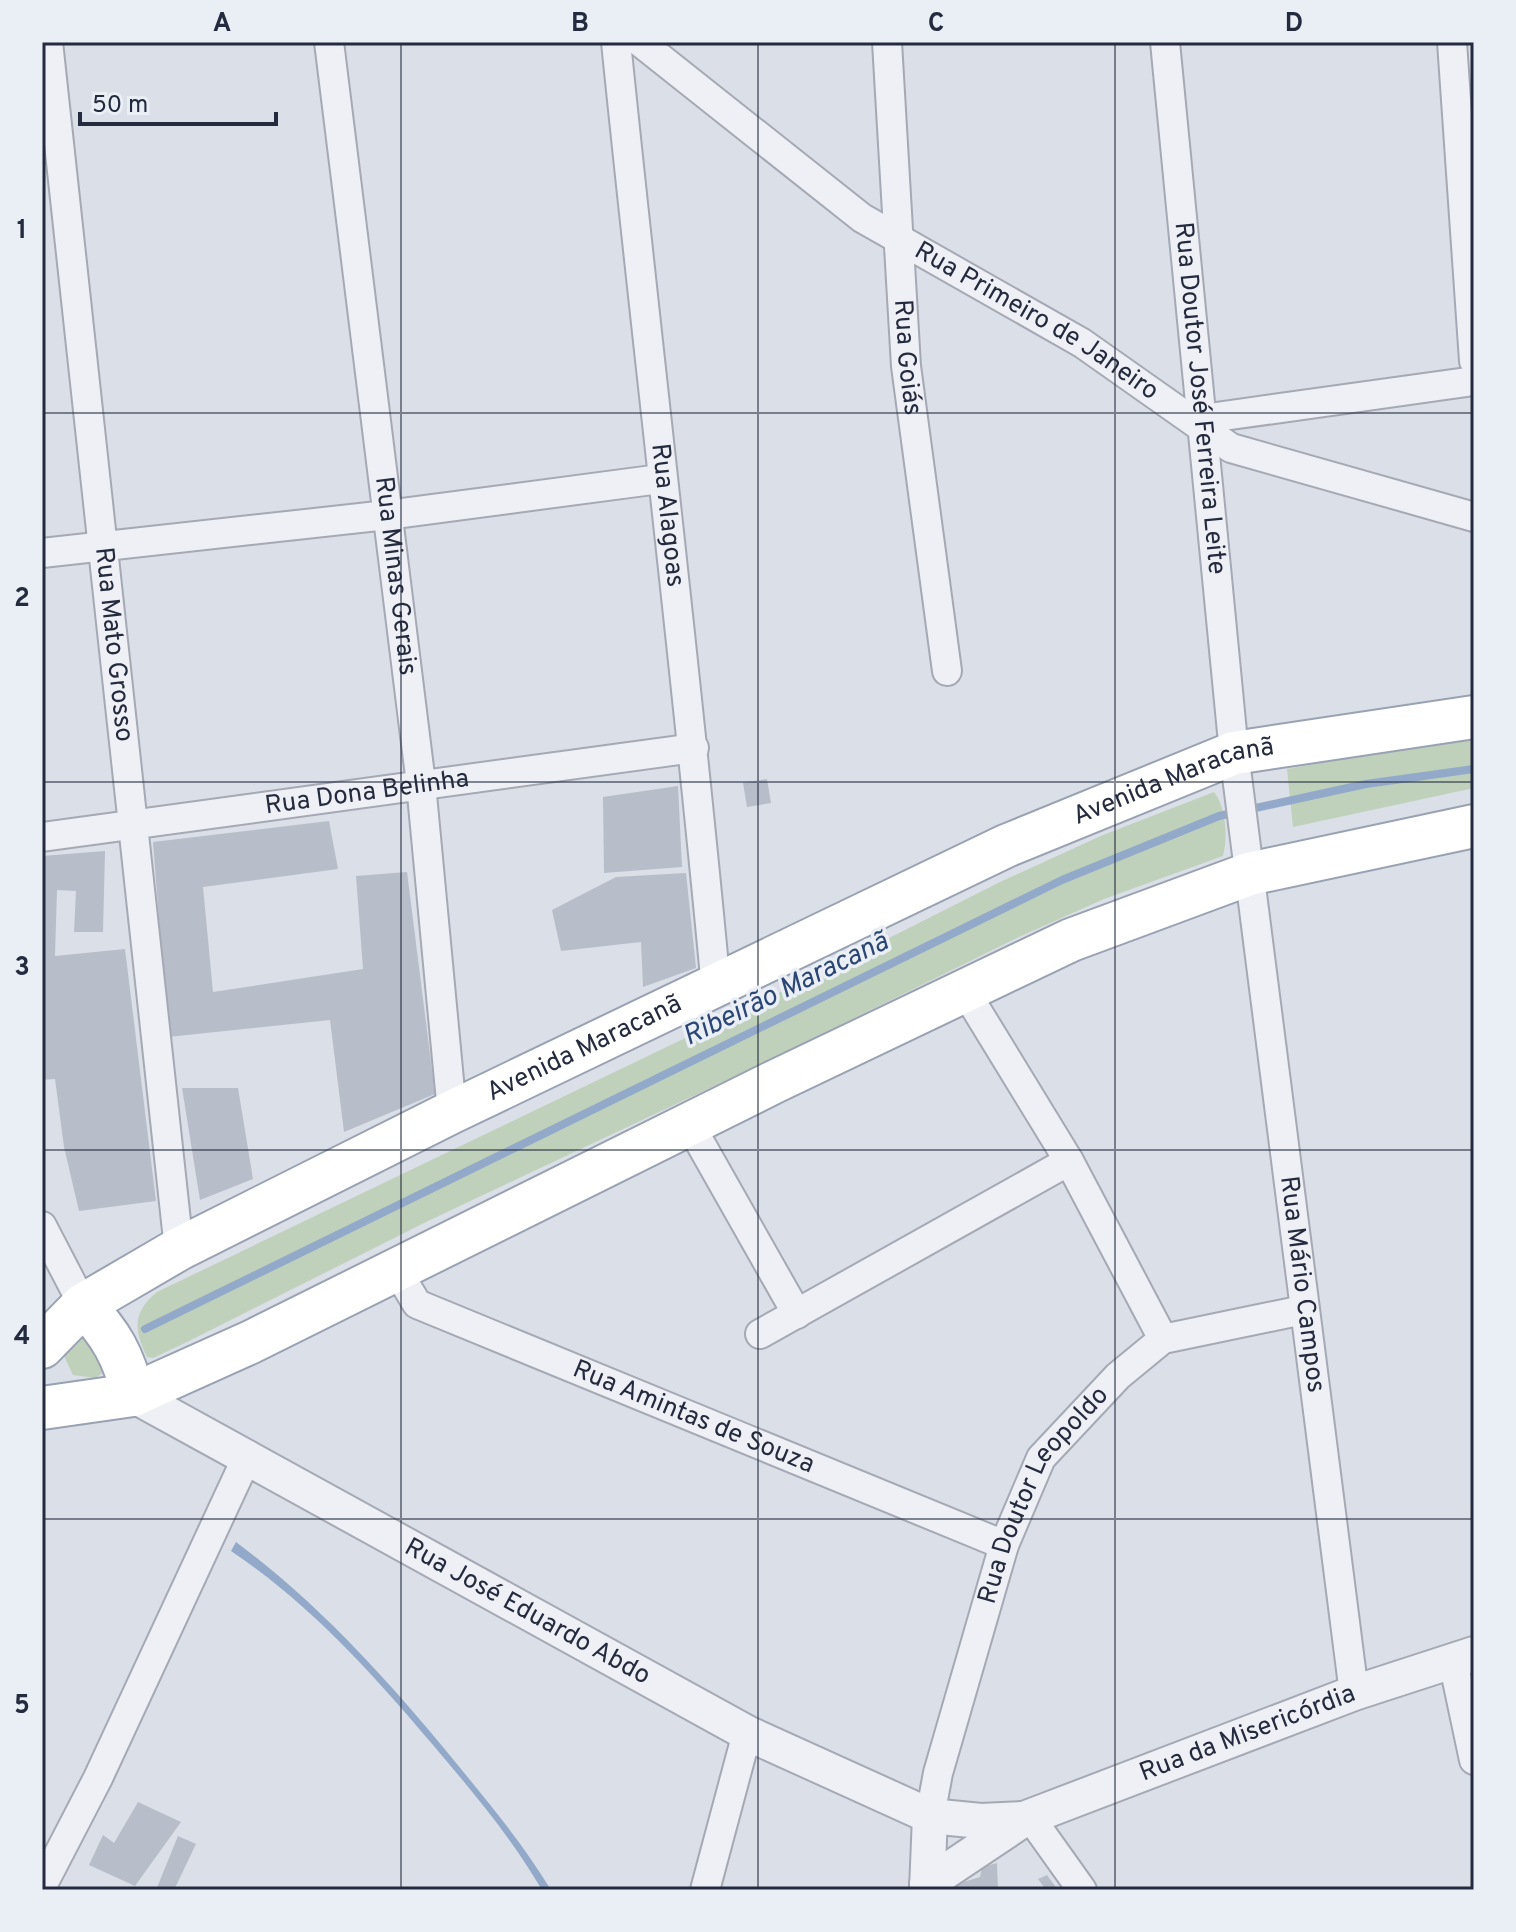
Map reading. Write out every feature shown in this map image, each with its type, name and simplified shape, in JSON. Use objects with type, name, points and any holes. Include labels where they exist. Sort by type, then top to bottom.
[{"type":"main road","name":"Avenida Maracanã","points":[[44,1345],[83,1305],[179,1249],[452,1112],[716,988],[1006,846],[1235,764],[1474,717]]},
{"type":"main road","points":[[44,1345],[55,1378],[58,1405],[133,1395],[398,1272],[690,1125],[1246,858],[1474,826]]},
{"type":"main road","points":[[83,1305],[107,1329],[125,1360],[133,1395]]},
{"type":"street","name":"Rua Mato Grosso","points":[[48,42],[179,1249]]},
{"type":"street","name":"Rua Minas Gerais","points":[[329,42],[421,784],[452,1112]]},
{"type":"street","name":"Rua Alagoas","points":[[616,42],[660,479],[694,748],[716,988]]},
{"type":"street","name":"Rua Primeiro de Janeiro","points":[[640,42],[862,218],[901,237],[1082,343],[1202,424],[1231,448],[1474,517]]},
{"type":"street","name":"Rua Goiás","points":[[887,42],[901,237],[906,366],[947,671]]},
{"type":"street","name":"Rua Doutor José Ferreira Leite","points":[[1165,42],[1246,858]]},
{"type":"street","points":[[1452,42],[1474,361]]},
{"type":"street","points":[[1202,424],[1474,381]]},
{"type":"street","points":[[42,553],[387,515],[660,479]]},
{"type":"street","name":"Rua Dona Belinha","points":[[42,837],[694,748]]},
{"type":"street","name":"Rua Mário Campos","points":[[1246,858],[1354,1693]]},
{"type":"street","points":[[965,991],[1069,1161],[1163,1339]]},
{"type":"street","points":[[690,1125],[797,1314]]},
{"type":"street","points":[[760,1334],[1069,1161]]},
{"type":"street","points":[[42,1226],[83,1305]]},
{"type":"street","name":"Rua Amintas de Souza","points":[[398,1272],[417,1304],[1004,1545]]},
{"type":"street","name":"Rua Doutor Leopoldo","points":[[930,1816],[938,1773],[1004,1545],[1041,1458],[1118,1376],[1163,1339],[1303,1310]]},
{"type":"street","name":"Rua José Eduardo Abdo","points":[[133,1395],[248,1455],[747,1733],[930,1816]]},
{"type":"street","points":[[42,1886],[208,1546],[248,1455]]},
{"type":"street","points":[[1464,1658],[1474,1760]]},
{"type":"street","name":"Rua da Misericórdia","points":[[927,1887],[1027,1818],[1354,1693],[1464,1658]]},
{"type":"street","points":[[705,1890],[747,1733]]},
{"type":"street","name":"Rua da Misericórdia","points":[[927,1887],[930,1816],[981,1821],[1027,1818]]},
{"type":"street","points":[[1027,1818],[1082,1890]]},
{"type":"green space","points":[[1474,739],[1474,788],[1293,827],[1287,769],[1411,745]]},
{"type":"green space","points":[[1214,792],[1225,822],[1223,856],[1104,899],[1019,937],[761,1064],[428,1221],[189,1341],[153,1358],[147,1357],[138,1330],[139,1314],[157,1292],[808,979],[1000,882],[1103,835]]},
{"type":"green space","points":[[83,1332],[108,1368],[96,1378],[73,1375],[63,1354]]},
{"type":"water","points":[[236,1542],[323,1616],[377,1671],[491,1806],[551,1890],[542,1890],[490,1815],[387,1692],[314,1617],[231,1551]]},
{"type":"building","points":[[767,779],[771,803],[747,807],[743,783]]},
{"type":"building","points":[[678,786],[682,867],[604,873],[603,797]]},
{"type":"building","points":[[329,821],[338,869],[203,887],[213,992],[363,969],[356,876],[407,872],[435,1094],[344,1132],[330,1020],[168,1037],[153,842]]},
{"type":"building","points":[[105,851],[103,932],[74,932],[76,891],[57,890],[55,956],[125,949],[156,1201],[79,1211],[64,1147],[55,1079],[42,1080],[42,856]]},
{"type":"building","points":[[686,873],[696,968],[643,987],[641,942],[561,951],[552,910],[616,877]]},
{"type":"building","points":[[182,1088],[238,1088],[253,1179],[200,1200]]},
{"type":"building","points":[[138,1802],[181,1822],[135,1886],[89,1865],[103,1835],[114,1843]]},
{"type":"building","points":[[178,1836],[196,1844],[174,1890],[156,1890]]},
{"type":"building","points":[[997,1863],[998,1890],[937,1890],[980,1877],[982,1867]]},
{"type":"building","points":[[1047,1875],[1058,1890],[1040,1890],[1044,1887],[1038,1879]]},
{"type":"waterway","name":"Ribeirão Maracanã","points":[[145,1329],[1062,880],[1219,816],[1366,784],[1474,769]]}]
